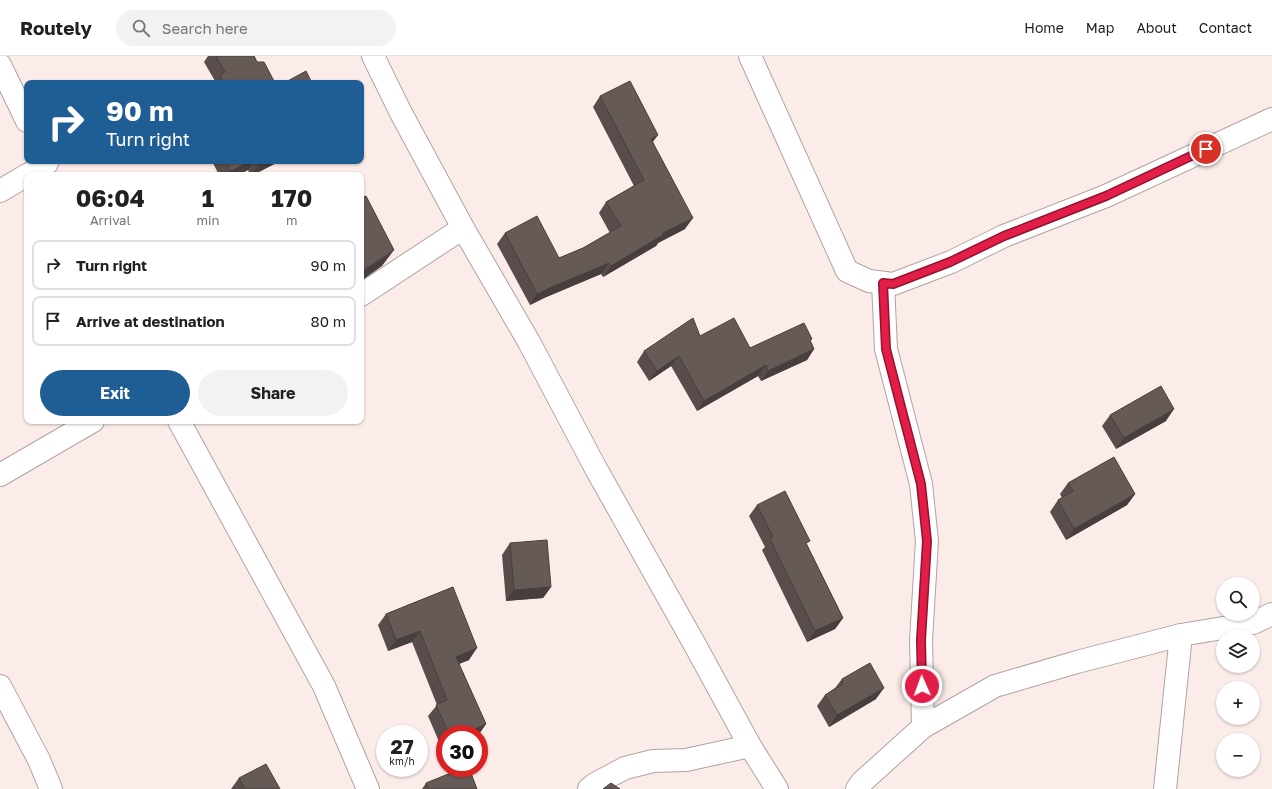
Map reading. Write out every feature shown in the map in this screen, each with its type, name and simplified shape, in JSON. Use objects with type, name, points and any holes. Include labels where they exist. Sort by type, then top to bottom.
[{"type":"street","points":[[373,56],[401,114],[463,228],[529,342],[595,467],[695,644],[750,746],[777,789]]},
{"type":"street","points":[[750,56],[847,272],[869,281],[883,283],[893,284],[950,262],[1004,236],[1106,196],[1272,119]]},
{"type":"street","points":[[0,65],[24,115]]},
{"type":"street","points":[[34,172],[49,166]]},
{"type":"street","points":[[0,191],[24,177]]},
{"type":"street","points":[[364,293],[463,228]]},
{"type":"street","points":[[883,283],[886,349],[921,484],[927,541],[921,640],[923,727]]},
{"type":"street","points":[[0,475],[88,424]]},
{"type":"street","points":[[181,424],[324,686],[368,789]]},
{"type":"street","points":[[864,787],[923,727],[995,686],[1077,662],[1181,635],[1253,622],[1272,614]]},
{"type":"street","points":[[1165,789],[1181,635]]},
{"type":"street","points":[[0,686],[39,760],[51,789]]},
{"type":"street","points":[[589,789],[595,784],[625,768],[653,761],[686,760],[750,746]]},
{"type":"building","points":[[216,56],[254,56],[257,62],[264,62],[273,80],[222,80],[220,75],[225,72]]},
{"type":"building","points":[[306,71],[310,80],[290,80]]},
{"type":"building","points":[[630,81],[658,135],[651,139],[693,218],[663,233],[663,235],[611,266],[609,263],[537,294],[505,233],[537,216],[559,258],[583,248],[621,226],[606,202],[644,180],[600,96]]},
{"type":"building","points":[[228,164],[245,164],[231,171]]},
{"type":"building","points":[[366,196],[394,250],[364,270],[364,197]]},
{"type":"building","points":[[693,318],[700,336],[734,318],[750,348],[804,323],[812,339],[810,340],[814,349],[768,371],[766,365],[704,401],[679,356],[657,371],[644,351]]},
{"type":"building","points":[[1161,386],[1174,409],[1124,438],[1110,415]]},
{"type":"building","points":[[1114,457],[1135,494],[1074,529],[1058,500],[1073,491],[1068,483]]},
{"type":"building","points":[[785,491],[810,541],[806,543],[843,618],[815,631],[770,539],[773,537],[757,505]]},
{"type":"building","points":[[547,540],[551,587],[514,590],[510,543]]},
{"type":"building","points":[[453,587],[477,648],[456,657],[486,724],[445,725],[436,705],[447,700],[420,631],[396,640],[386,614]]},
{"type":"building","points":[[870,663],[884,688],[837,715],[825,695],[843,684],[842,679]]},
{"type":"building","points":[[266,764],[280,789],[245,789],[239,778]]},
{"type":"building","points":[[441,777],[472,777],[477,789],[429,789],[426,783]]},
{"type":"building","points":[[611,783],[620,789],[603,789]]},
{"type":"route","points":[[922,686],[921,640],[927,541],[921,484],[886,349],[883,283],[893,284],[950,262],[1004,236],[1106,196],[1206,149]]}]
